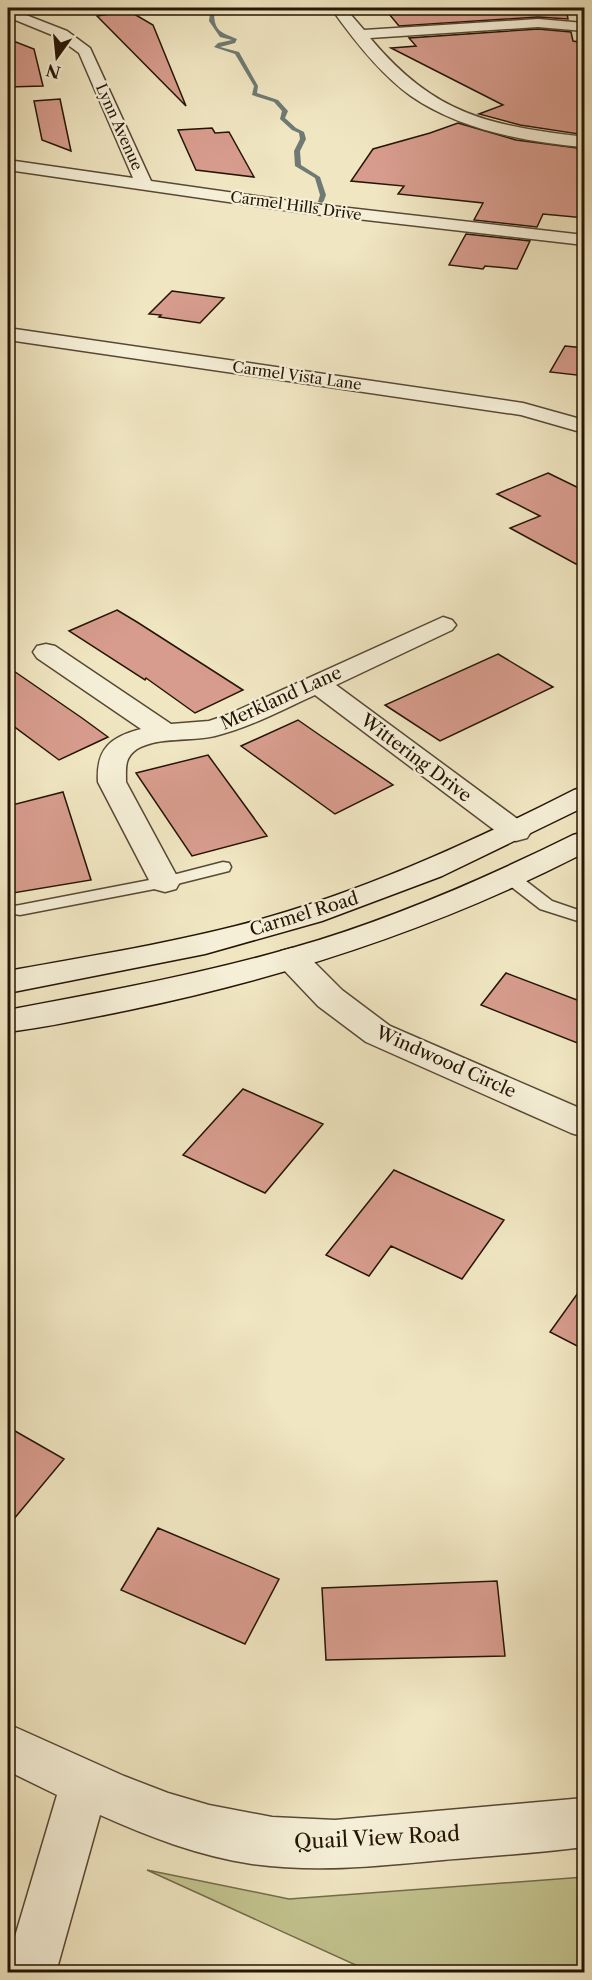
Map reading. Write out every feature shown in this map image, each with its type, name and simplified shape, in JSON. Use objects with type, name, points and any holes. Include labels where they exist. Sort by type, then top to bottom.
[{"type":"street","points":[[338,8],[414,92],[444,109],[510,129],[585,142]]},
{"type":"street","name":"Lynn Avenue","points":[[8,12],[62,34],[85,51],[144,184]]},
{"type":"street","points":[[361,34],[538,23],[585,27]]},
{"type":"street","name":"Carmel Hills Drive","points":[[8,165],[345,213],[585,240]]},
{"type":"street","name":"Carmel Vista Lane","points":[[8,334],[524,409],[585,427]]},
{"type":"street","name":"Merkland Lane","points":[[165,882],[112,782],[109,770],[114,757],[125,745],[143,737],[164,732],[195,731],[224,726],[443,625]]},
{"type":"street","points":[[46,652],[164,732]]},
{"type":"street","name":"Wittering Drive","points":[[316,683],[516,832]]},
{"type":"street","name":"Carmel Road","points":[[8,982],[181,948],[269,927],[408,879],[516,832],[585,796]]},
{"type":"street","points":[[8,1021],[146,996],[292,959],[373,933],[511,878],[585,841]]},
{"type":"street","name":"Windwood Circle","points":[[292,959],[330,998],[378,1034],[585,1124]]},
{"type":"street","name":"Quail View Road","points":[[8,1748],[85,1784],[169,1819],[251,1839],[294,1845],[335,1845],[585,1823]]},
{"type":"street","points":[[30,1972],[85,1784]]},
{"type":"lane","points":[[20,910],[165,882],[223,867]]},
{"type":"lane","points":[[511,878],[546,905],[585,918]]},
{"type":"green space","points":[[147,1870],[289,1899],[584,1877],[584,1972],[371,1972]]},
{"type":"building","points":[[491,8],[566,8],[568,19],[538,17],[399,26],[389,14]]},
{"type":"building","points":[[129,11],[153,25],[186,106],[97,16]]},
{"type":"building","points":[[538,29],[571,32],[573,41],[585,43],[585,135],[520,125],[479,114],[503,105],[391,48],[416,46],[409,38]]},
{"type":"building","points":[[8,39],[34,49],[43,86],[8,87]]},
{"type":"building","points":[[60,99],[71,151],[42,140],[34,101]]},
{"type":"building","points":[[458,123],[516,140],[585,149],[585,218],[543,214],[537,227],[474,220],[483,203],[398,194],[404,186],[351,181],[373,149]]},
{"type":"building","points":[[212,128],[215,133],[229,132],[254,177],[196,170],[178,130]]},
{"type":"building","points":[[466,234],[530,241],[517,269],[485,266],[483,269],[449,265]]},
{"type":"building","points":[[172,291],[224,298],[200,323],[149,314]]},
{"type":"building","points":[[565,346],[585,348],[585,376],[550,372]]},
{"type":"building","points":[[548,473],[585,491],[585,569],[510,528],[540,516],[497,494]]},
{"type":"building","points":[[117,610],[243,690],[195,713],[146,678],[145,680],[69,631]]},
{"type":"building","points":[[498,654],[553,687],[440,741],[385,705]]},
{"type":"building","points":[[8,667],[108,737],[59,760],[8,722]]},
{"type":"building","points":[[298,720],[393,785],[335,814],[241,746]]},
{"type":"building","points":[[208,755],[267,836],[192,856],[136,773]]},
{"type":"building","points":[[63,792],[91,880],[13,893],[8,869],[8,806]]},
{"type":"building","points":[[506,973],[585,1003],[585,1046],[481,1005]]},
{"type":"building","points":[[243,1089],[323,1124],[265,1193],[183,1155]]},
{"type":"building","points":[[394,1170],[504,1220],[462,1279],[391,1246],[369,1276],[326,1255]]},
{"type":"building","points":[[585,1283],[585,1350],[550,1332]]},
{"type":"building","points":[[8,1427],[64,1459],[8,1526]]},
{"type":"building","points":[[158,1528],[279,1579],[245,1644],[121,1590]]},
{"type":"building","points":[[497,1581],[505,1656],[326,1660],[322,1588]]},
{"type":"waterway","points":[[199,8],[212,12],[211,21],[222,36],[235,39],[233,42],[216,47],[237,53],[256,86],[254,94],[276,101],[285,111],[282,118],[301,132],[303,139],[297,151],[298,166],[317,177],[323,195],[321,202]]}]
